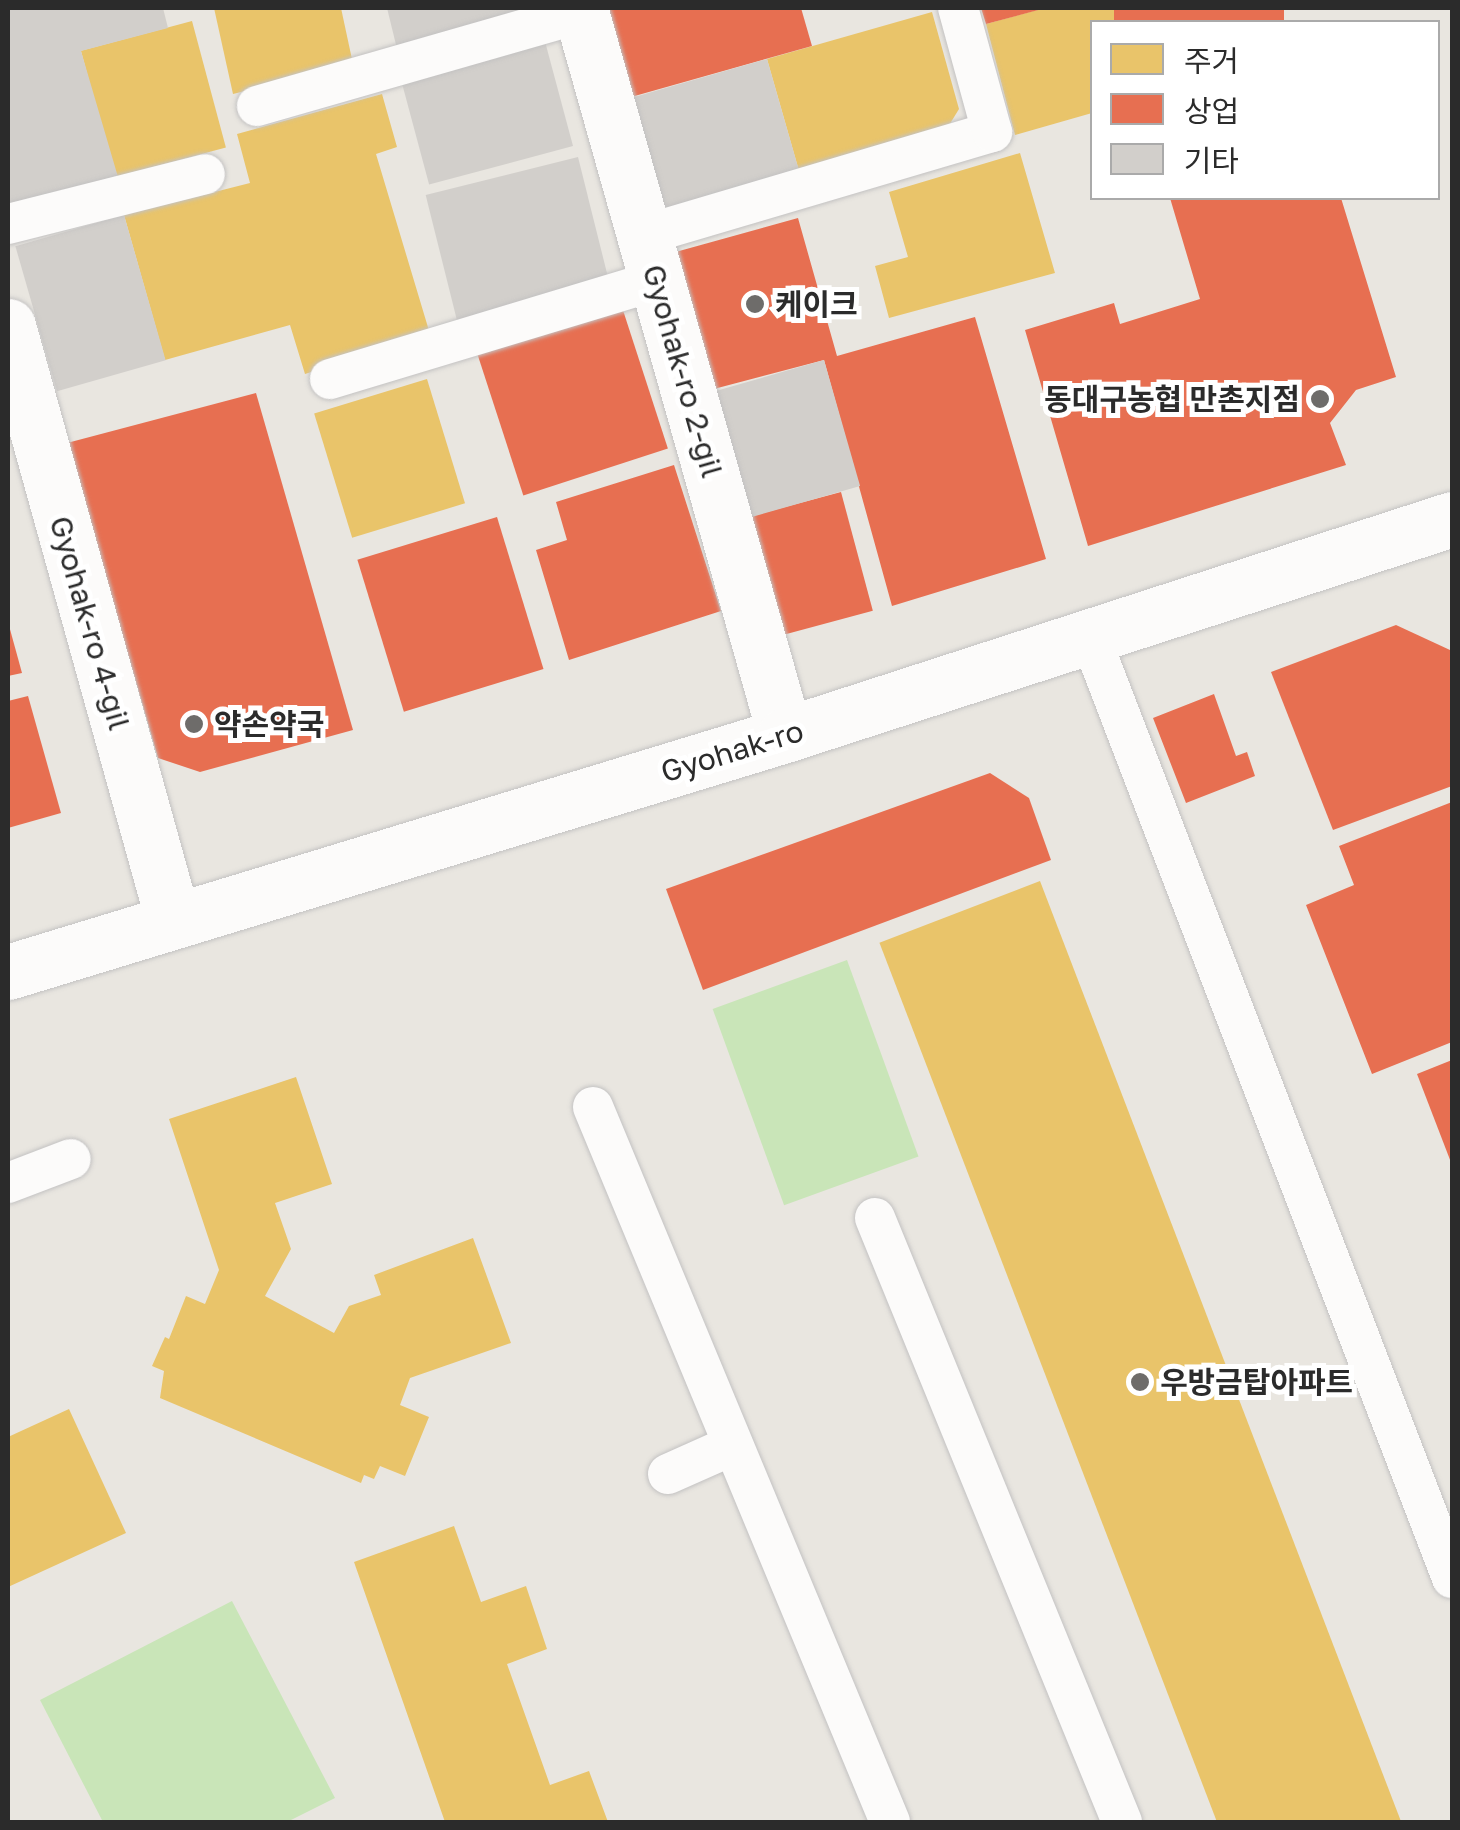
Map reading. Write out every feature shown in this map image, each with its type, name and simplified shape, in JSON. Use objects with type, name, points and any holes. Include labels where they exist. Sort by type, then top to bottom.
[{"type":"street","name":"Gyohak-ro 2-gil","points":[[581,10],[786,735]]},
{"type":"street","name":"Gyohak-ro 4-gil","points":[[12,358],[172,920]]},
{"type":"street","name":"Gyohak-ro","points":[[8,972],[786,735],[1452,519]]},
{"type":"lane","points":[[330,379],[992,132],[958,8]]},
{"type":"lane","points":[[257,106],[581,10]]},
{"type":"lane","points":[[8,224],[205,174]]},
{"type":"lane","points":[[1091,638],[1452,1578]]},
{"type":"lane","points":[[594,1107],[890,1822]]},
{"type":"lane","points":[[8,1183],[71,1158]]},
{"type":"lane","points":[[875,1218],[1122,1822]]},
{"type":"lane","points":[[668,1474],[733,1445]]},
{"type":"green space","points":[[847,960],[918,1156],[784,1205],[713,1009]]},
{"type":"green space","points":[[232,1601],[335,1798],[287,1822],[103,1822],[40,1700]]},
{"type":"building: 주거","points":[[214,8],[341,8],[353,64],[233,94]]},
{"type":"building: 주거","points":[[1045,8],[1114,8],[1117,20],[1090,20],[1090,114],[1015,135],[986,24]]},
{"type":"building: 주거","points":[[932,12],[959,109],[940,140],[801,178],[767,59]]},
{"type":"building: 주거","points":[[192,21],[226,148],[115,177],[81,51]]},
{"type":"building: 주거","points":[[382,94],[397,147],[376,154],[430,334],[305,374],[290,325],[165,360],[124,215],[250,183],[237,134]]},
{"type":"building: 주거","points":[[1020,153],[1055,273],[889,318],[875,266],[908,257],[889,192]]},
{"type":"building: 주거","points":[[427,379],[465,503],[352,538],[314,413]]},
{"type":"building: 주거","name":"우방금탑아파트","points":[[1040,881],[1401,1822],[1217,1822],[879,943]]},
{"type":"building: 주거","points":[[296,1077],[332,1184],[275,1203],[291,1249],[265,1296],[334,1333],[349,1306],[381,1295],[374,1275],[473,1238],[511,1343],[410,1378],[400,1405],[429,1417],[405,1476],[380,1466],[374,1479],[364,1475],[361,1483],[160,1398],[164,1371],[152,1366],[165,1337],[169,1339],[186,1296],[205,1304],[219,1270],[169,1119]]},
{"type":"building: 주거","points":[[69,1409],[126,1533],[8,1587],[8,1437]]},
{"type":"building: 주거","points":[[454,1526],[481,1602],[526,1586],[547,1649],[507,1664],[550,1785],[589,1771],[608,1822],[445,1822],[354,1562]]},
{"type":"building: 상업","points":[[599,8],[801,8],[812,46],[624,99]]},
{"type":"building: 상업","points":[[981,8],[1042,8],[1042,9],[986,24]]},
{"type":"building: 상업","points":[[1114,8],[1284,8],[1284,20],[1114,20]]},
{"type":"building: 상업","points":[[1171,200],[1342,200],[1396,377],[1356,390],[1330,423],[1346,465],[1088,546],[1025,330],[1114,303],[1120,324],[1200,299]]},
{"type":"building: 상업","points":[[798,218],[837,356],[975,317],[1046,559],[892,606],[824,360],[710,390],[672,253]]},
{"type":"building: 상업","points":[[620,301],[668,448],[523,495],[475,348]]},
{"type":"building: 상업","points":[[256,393],[353,730],[200,772],[158,758],[67,443]]},
{"type":"building: 상업","points":[[674,465],[721,611],[569,660],[536,550],[567,540],[556,502]]},
{"type":"building: 상업","points":[[841,492],[873,611],[778,636],[746,517]]},
{"type":"building: 상업","points":[[497,517],[543,669],[404,712],[357,560]]},
{"type":"building: 상업","points":[[8,622],[22,673],[8,676]]},
{"type":"building: 상업","points":[[1396,625],[1450,650],[1452,786],[1333,830],[1271,672]]},
{"type":"building: 상업","points":[[1214,694],[1236,756],[1247,752],[1255,776],[1186,803],[1153,718]]},
{"type":"building: 상업","points":[[28,696],[61,813],[8,828],[8,701]]},
{"type":"building: 상업","points":[[990,773],[1029,798],[1051,860],[703,990],[666,889]]},
{"type":"building: 상업","points":[[1452,802],[1452,1042],[1372,1074],[1306,905],[1354,885],[1339,846]]},
{"type":"building: 상업","points":[[1452,1060],[1452,1165],[1417,1074]]},
{"type":"building: 기타","points":[[8,8],[163,8],[168,28],[81,51],[118,177],[8,207]]},
{"type":"building: 기타","points":[[387,8],[536,8],[398,53]]},
{"type":"building: 기타","points":[[543,34],[573,146],[429,185],[399,73]]},
{"type":"building: 기타","points":[[767,59],[801,178],[659,219],[625,100]]},
{"type":"building: 기타","points":[[578,157],[610,284],[457,322],[426,195]]},
{"type":"building: 기타","points":[[124,215],[166,360],[57,391],[15,246]]},
{"type":"building: 기타","points":[[824,360],[860,486],[747,518],[711,393]]},
{"type":"place","name":"케이크","points":[[755,304]]},
{"type":"place","name":"동대구농협 만촌지점","points":[[1320,399]]},
{"type":"place","name":"약손약국","points":[[194,724]]},
{"type":"place","name":"우방금탑아파트","points":[[1140,1382]]}]
